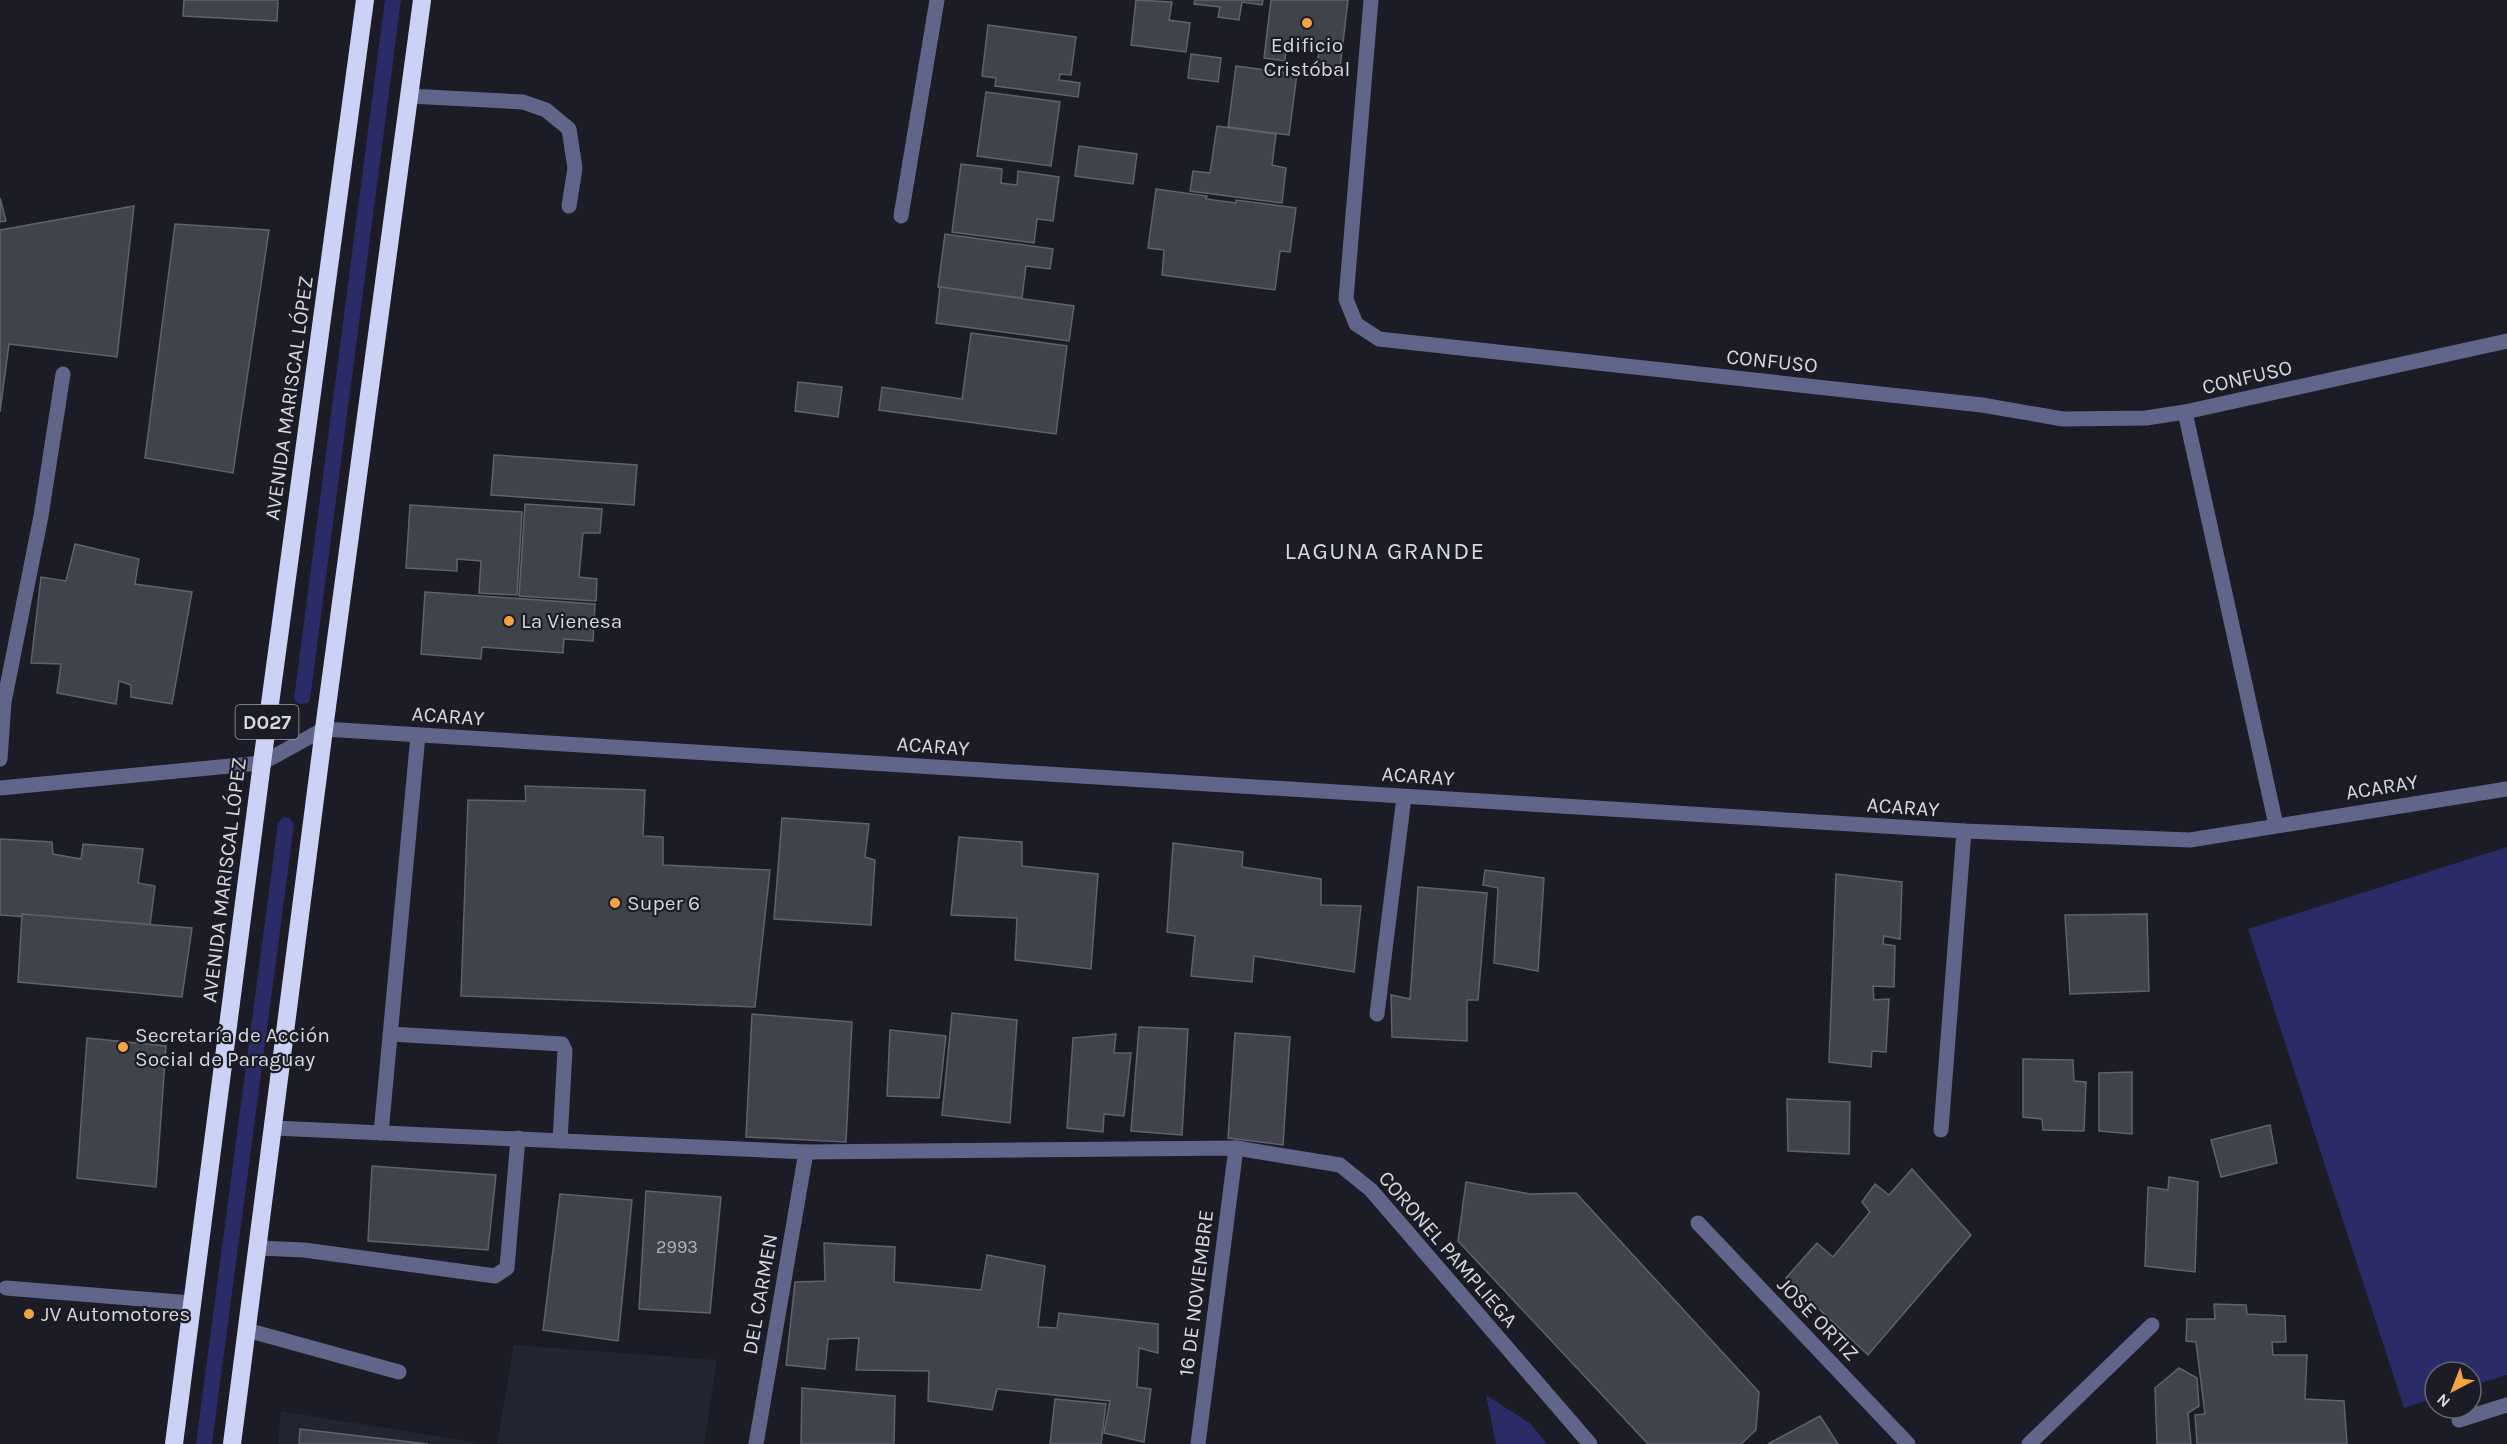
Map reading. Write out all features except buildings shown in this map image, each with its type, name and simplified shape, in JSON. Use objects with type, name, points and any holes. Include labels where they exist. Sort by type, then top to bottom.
[{"type":"highway","name":"AVENIDA MARISCAL LÓPEZ","points":[[174,1444],[262,763],[365,0]]},
{"type":"highway","name":"D027","points":[[232,1444],[324,729],[422,0]]},
{"type":"street","points":[[901,216],[937,0]]},
{"type":"street","name":"CONFUSO","points":[[1371,0],[1346,299],[1356,324],[1379,339],[1982,405],[2063,419],[2146,418],[2185,412],[2507,341]]},
{"type":"street","points":[[409,96],[523,102],[546,110],[569,129],[575,168],[569,206]]},
{"type":"street","points":[[0,759],[4,702],[41,516],[63,374]]},
{"type":"street","points":[[2185,412],[2276,825]]},
{"type":"street","points":[[0,788],[262,763],[324,729]]},
{"type":"street","name":"ACARAY","points":[[324,729],[1964,831],[2190,840],[2507,789]]},
{"type":"street","points":[[381,1133],[418,735]]},
{"type":"street","points":[[1377,1014],[1404,797]]},
{"type":"street","points":[[1941,1130],[1964,831]]},
{"type":"street","points":[[390,1034],[562,1044],[565,1050],[560,1141]]},
{"type":"street","name":"CORONEL PAMPLIEGA","points":[[274,1128],[806,1152],[1236,1148],[1340,1165],[1371,1190],[1590,1444]]},
{"type":"street","points":[[258,1248],[304,1250],[495,1276],[507,1268],[518,1138]]},
{"type":"street","name":"16 DE NOVIEMBRE","points":[[1198,1444],[1236,1148]]},
{"type":"street","name":"DEL CARMEN","points":[[756,1444],[806,1152]]},
{"type":"street","name":"JOSE ORTIZ","points":[[1698,1223],[1908,1444]]},
{"type":"street","points":[[6,1288],[192,1303]]},
{"type":"street","points":[[2029,1444],[2152,1325]]},
{"type":"street","points":[[247,1330],[399,1372]]},
{"type":"street","points":[[2483,1413],[2507,1406]]},
{"type":"shaded area","points":[[385,0],[401,0],[310,700],[308,703],[299,704],[294,699]]},
{"type":"shaded area","points":[[283,817],[290,818],[294,825],[212,1444],[196,1444],[278,823]]},
{"type":"shaded area","points":[[2507,847],[2507,1375],[2483,1382],[2483,1360],[2423,1360],[2423,1402],[2404,1408],[2248,929]]},
{"type":"shaded area","points":[[514,1345],[717,1360],[704,1444],[497,1444]]},
{"type":"shaded area","points":[[1486,1395],[1531,1424],[1547,1444],[1496,1444]]},
{"type":"shaded area","points":[[281,1411],[483,1444],[278,1444]]},
{"type":"place","name":"Edificio Cristóbal","points":[[1307,23]]},
{"type":"place","name":"La Vienesa","points":[[509,621]]},
{"type":"place","name":"Super 6","points":[[615,903]]},
{"type":"place","name":"Secretaría de Acción Social de Paraguay","points":[[123,1047]]},
{"type":"place","name":"JV Automotores","points":[[29,1314]]},
{"type":"district","name":"LAGUNA GRANDE","points":[[1385,551]]}]
